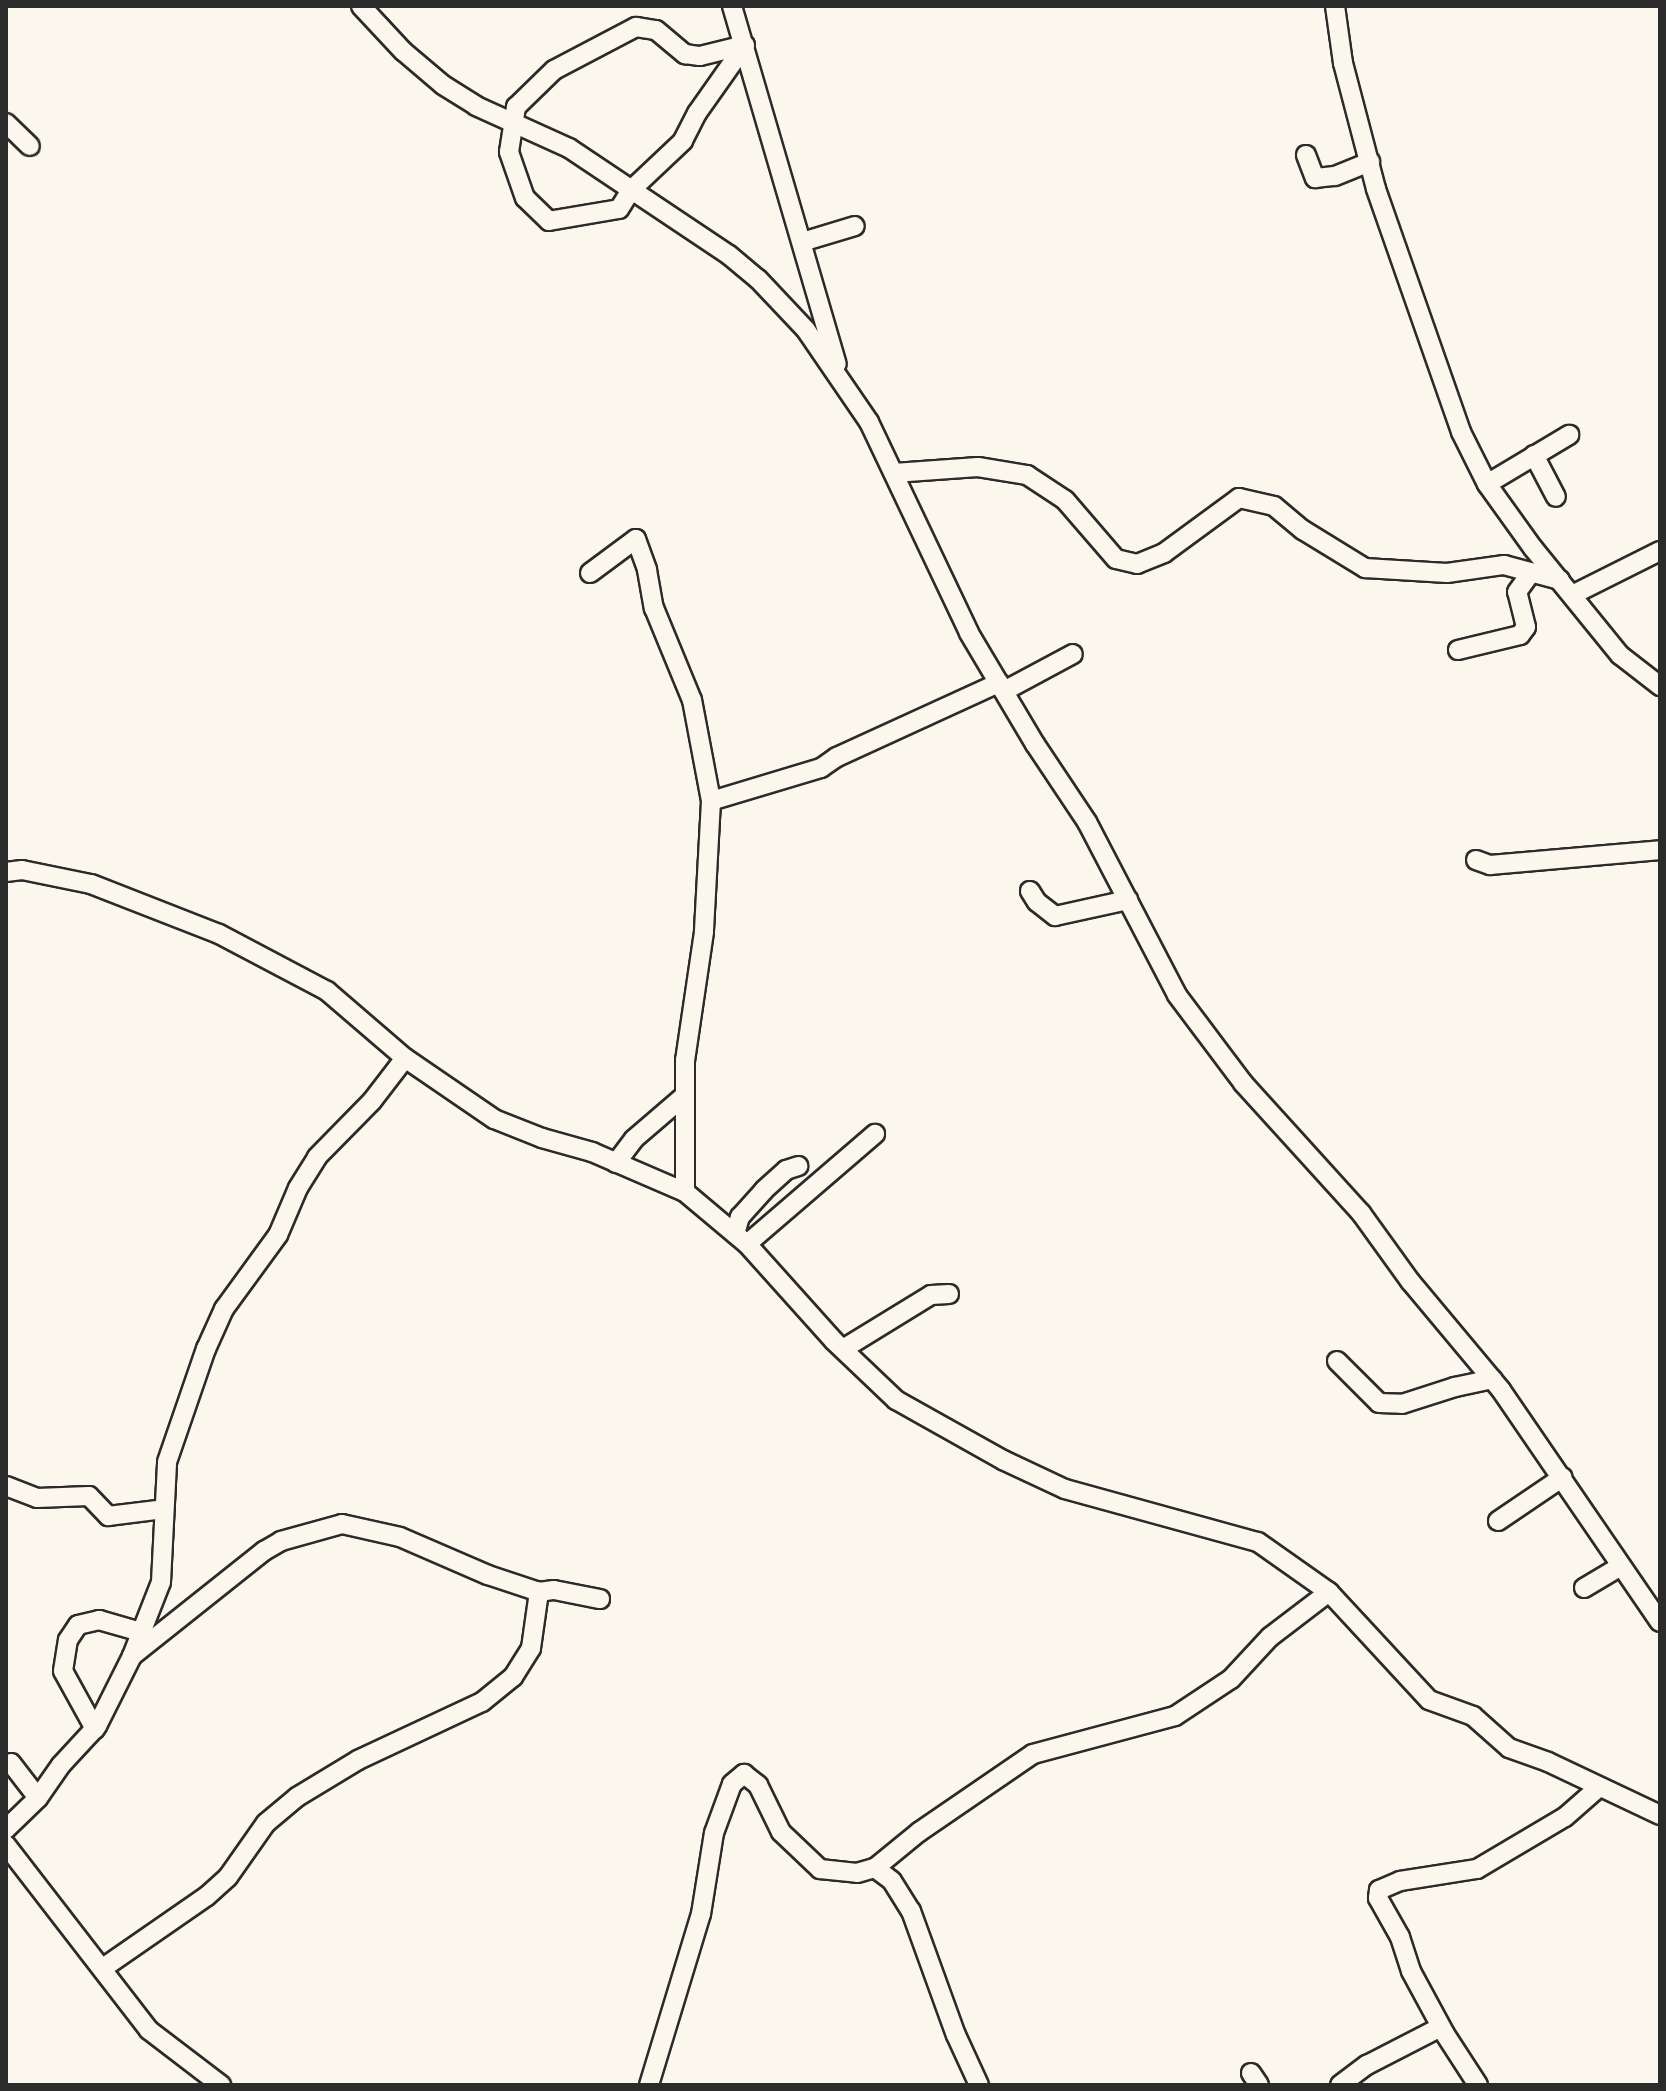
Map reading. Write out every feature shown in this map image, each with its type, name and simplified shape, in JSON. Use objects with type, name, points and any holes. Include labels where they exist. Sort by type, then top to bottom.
[{"type":"street","points":[[361,6],[403,51],[443,85],[476,106],[569,148],[758,279],[806,330],[869,422],[969,633],[1087,822],[1177,995],[1208,1040],[1361,1213],[1410,1281],[1492,1379],[1563,1477],[1660,1622]]},
{"type":"street","points":[[732,6],[842,381]]},
{"type":"street","points":[[1335,6],[1343,63],[1370,162],[1413,302],[1461,432],[1487,484],[1560,580],[1620,655],[1660,686]]},
{"type":"street","points":[[636,27],[656,30],[685,54],[700,56],[745,45],[697,113],[683,141],[631,190],[619,209],[549,221],[525,198],[509,152],[512,121],[516,107],[554,70],[636,27]]},
{"type":"street","points":[[6,123],[30,146]]},
{"type":"street","points":[[1306,155],[1315,178],[1335,176],[1370,162]]},
{"type":"street","points":[[802,242],[855,226]]},
{"type":"street","points":[[1487,484],[1569,435]]},
{"type":"street","points":[[1534,455],[1556,497]]},
{"type":"street","points":[[894,473],[978,467],[1027,475],[1065,500],[1116,559],[1137,564],[1164,553],[1239,498],[1274,506],[1303,530],[1365,568],[1447,573],[1504,565],[1560,580]]},
{"type":"street","points":[[590,573],[636,539],[647,570],[654,608],[692,700],[711,801],[704,932],[691,1005],[684,1096],[685,1192]]},
{"type":"street","points":[[1574,594],[1660,551]]},
{"type":"street","points":[[1458,650],[1520,635],[1526,627],[1517,592],[1531,573]]},
{"type":"street","points":[[711,801],[821,768],[837,757],[1073,654]]},
{"type":"street","points":[[1476,860],[1490,865],[1504,865],[1660,850]]},
{"type":"street","points":[[6,872],[22,870],[91,884],[219,934],[327,991],[405,1058],[494,1119],[616,1163],[685,1192],[741,1239],[843,1349],[896,1400],[1003,1460],[1065,1489],[1258,1542],[1329,1592],[1429,1700],[1473,1716],[1509,1748],[1548,1762],[1660,1815]]},
{"type":"street","points":[[1030,891],[1037,902],[1055,916],[1128,900]]},
{"type":"street","points":[[6,1829],[38,1798],[61,1765],[95,1729],[132,1656],[161,1582],[167,1462],[175,1432],[224,1309],[278,1235],[317,1157],[372,1101],[405,1058]]},
{"type":"street","points":[[616,1163],[634,1139],[684,1096]]},
{"type":"street","points":[[741,1239],[875,1134]]},
{"type":"street","points":[[741,1239],[740,1217],[786,1170],[798,1166]]},
{"type":"street","points":[[843,1349],[931,1295],[949,1294]]},
{"type":"street","points":[[1337,1361],[1379,1403],[1402,1404],[1492,1379]]},
{"type":"street","points":[[1498,1521],[1563,1477]]},
{"type":"street","points":[[6,1486],[37,1498],[89,1496],[108,1516],[164,1509]]},
{"type":"street","points":[[132,1656],[264,1551],[281,1541],[342,1524],[400,1537],[488,1575],[539,1592],[554,1590],[600,1599]]},
{"type":"street","points":[[1584,1588],[1621,1566]]},
{"type":"street","points":[[103,1968],[207,1896],[228,1877],[266,1823],[297,1797],[358,1760],[482,1702],[513,1677],[531,1648],[539,1592]]},
{"type":"street","points":[[649,2085],[701,1914],[714,1833],[732,1784],[739,1776],[748,1774],[758,1785],[781,1832],[820,1869],[857,1873],[875,1868],[919,1832],[1033,1754],[1175,1716],[1231,1679],[1270,1637],[1329,1592]]},
{"type":"street","points":[[95,1729],[63,1671],[68,1640],[78,1625],[99,1620],[141,1632]]},
{"type":"street","points":[[11,1763],[38,1798]]},
{"type":"street","points":[[1478,2085],[1441,2027],[1411,1971],[1389,1913],[1378,1898],[1379,1890],[1400,1881],[1477,1869],[1565,1817],[1598,1788]]},
{"type":"street","points":[[6,1845],[149,2030],[221,2085]]},
{"type":"street","points":[[875,1868],[892,1881],[911,1911],[956,2035],[979,2085]]},
{"type":"street","points":[[1340,2085],[1377,2058],[1441,2027]]}]
